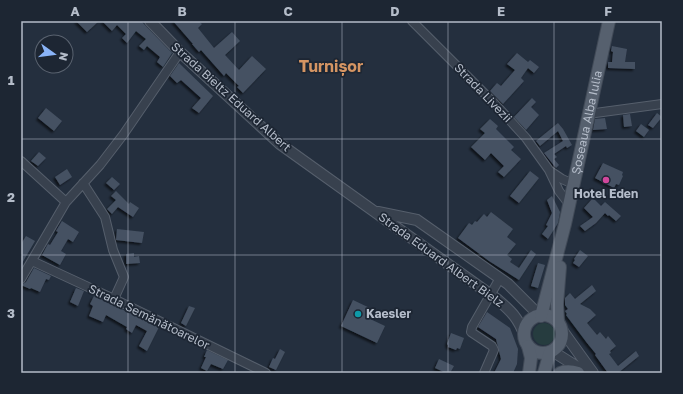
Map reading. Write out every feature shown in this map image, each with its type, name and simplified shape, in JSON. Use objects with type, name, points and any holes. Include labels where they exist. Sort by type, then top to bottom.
[{"type":"main road","name":"Șoseaua Alba Iulia","points":[[541,316],[565,224],[609,21]]},
{"type":"main road","name":"Șoseaua Alba Iulia","points":[[544,373],[551,351],[560,342],[560,326],[557,304],[565,224]]},
{"type":"main road","points":[[529,373],[531,358],[526,328],[530,321],[541,316],[552,318],[560,326]]},
{"type":"main road","points":[[527,341],[538,352],[551,351]]},
{"type":"main road","points":[[560,373],[564,371],[578,373]]},
{"type":"street","name":"Strada Bieltz Eduard Albert","points":[[150,21],[180,52],[280,144],[375,211]]},
{"type":"street","name":"Strada Livezii","points":[[412,21],[495,104],[526,138],[549,170],[559,191],[569,204]]},
{"type":"street","points":[[21,279],[66,202],[100,165],[123,135],[180,52]]},
{"type":"street","points":[[588,114],[662,104]]},
{"type":"street","points":[[21,161],[66,202]]},
{"type":"street","name":"Strada Livezii","points":[[549,170],[562,179],[573,184]]},
{"type":"street","points":[[83,183],[105,217],[113,250],[124,277],[114,299]]},
{"type":"street","name":"Strada Eduard Albert Bielz","points":[[375,211],[417,220],[500,278],[541,316]]},
{"type":"street","name":"Strada Eduard Albert Bielz","points":[[375,211],[490,294],[512,313],[519,322],[527,341]]},
{"type":"street","name":"Strada Semănătoarelor","points":[[32,261],[266,373]]},
{"type":"street","points":[[484,373],[494,350],[492,346],[471,332],[472,327],[500,278]]},
{"type":"street","points":[[560,326],[593,373]]},
{"type":"street","points":[[551,351],[587,373]]},
{"type":"green space","points":[[544,323],[552,326],[555,334],[552,342],[544,345],[536,342],[533,334],[536,326]]},
{"type":"building","points":[[76,21],[99,21],[87,32]]},
{"type":"building","points":[[102,21],[141,21],[172,53],[163,67],[157,62],[160,57],[147,46],[144,50],[139,46],[146,39],[136,31],[127,43],[122,38],[126,34],[117,25],[112,31]]},
{"type":"building","points":[[173,21],[198,21],[202,24],[198,28],[214,48],[232,32],[240,41],[225,55],[239,70],[252,56],[266,69],[243,93],[237,87],[239,86],[226,73],[224,76],[201,50],[199,52]]},
{"type":"building","points":[[612,46],[627,49],[625,62],[635,62],[635,69],[608,68],[608,62],[612,62]]},
{"type":"building","points":[[517,53],[528,62],[530,60],[539,67],[534,73],[528,68],[521,78],[524,81],[503,104],[490,91],[497,83],[501,86],[515,70],[507,64]]},
{"type":"building","points":[[179,63],[213,96],[199,113],[192,108],[201,98],[181,80],[177,83],[170,76]]},
{"type":"building","points":[[532,98],[536,102],[531,107],[539,115],[526,130],[514,117]]},
{"type":"building","points":[[46,108],[62,121],[54,131],[38,118]]},
{"type":"building","points":[[657,113],[662,117],[653,128],[648,125]]},
{"type":"building","points":[[630,114],[632,126],[624,127],[623,115]]},
{"type":"building","points":[[605,118],[607,129],[593,130],[595,119]]},
{"type":"building","points":[[490,119],[498,126],[496,129],[514,147],[511,150],[521,159],[504,177],[498,172],[504,166],[491,153],[485,160],[471,147],[485,133],[480,129]]},
{"type":"building","points":[[558,123],[572,145],[567,148],[566,146],[554,154],[557,157],[554,159],[559,165],[556,168],[544,153],[563,141],[558,131],[540,146],[536,141]]},
{"type":"building","points":[[641,124],[649,130],[644,137],[636,131]]},
{"type":"building","points":[[39,152],[46,158],[38,166],[31,161]]},
{"type":"building","points":[[603,163],[623,172],[619,185],[616,184],[614,188],[595,178]]},
{"type":"building","points":[[67,169],[72,177],[60,185],[55,177]]},
{"type":"building","points":[[530,171],[539,178],[519,203],[510,196]]},
{"type":"building","points":[[112,177],[120,184],[114,190],[106,183]]},
{"type":"building","points":[[116,191],[129,204],[130,202],[139,208],[133,217],[118,207],[112,214],[107,209],[116,200],[111,196]]},
{"type":"building","points":[[552,196],[560,212],[558,223],[548,239],[542,234],[548,226],[546,225],[552,213],[547,200]]},
{"type":"building","points":[[593,198],[601,206],[605,202],[621,216],[616,221],[605,213],[596,223],[585,231],[580,226],[593,217],[584,208]]},
{"type":"building","points":[[491,212],[513,229],[507,237],[516,244],[507,255],[512,259],[510,262],[519,268],[531,250],[536,254],[519,280],[489,261],[458,238],[469,223],[472,225],[484,214],[487,217]]},
{"type":"building","points":[[62,221],[79,232],[73,242],[68,239],[61,251],[66,254],[60,265],[42,255],[48,244],[50,245],[58,232],[56,231]]},
{"type":"building","points":[[117,229],[144,232],[142,243],[116,240]]},
{"type":"building","points":[[26,236],[35,241],[21,265],[21,244]]},
{"type":"building","points":[[580,250],[588,256],[579,267],[573,263]]},
{"type":"building","points":[[134,253],[134,257],[139,256],[140,263],[126,264],[126,254]]},
{"type":"building","points":[[538,263],[545,265],[538,288],[531,286]]},
{"type":"building","points":[[34,268],[51,276],[49,280],[46,279],[40,292],[21,285],[26,282]]},
{"type":"building","points":[[592,285],[596,291],[580,304],[590,309],[596,315],[587,323],[597,335],[600,332],[606,339],[608,336],[616,346],[610,351],[611,353],[609,354],[618,366],[636,351],[639,356],[618,373],[608,373],[595,355],[596,354],[566,315],[567,314],[565,311],[568,309],[565,305],[565,298],[570,293],[575,299]]},
{"type":"building","points":[[76,288],[84,291],[78,306],[70,302]]},
{"type":"building","points":[[94,296],[159,327],[147,351],[139,346],[147,331],[136,325],[132,333],[126,329],[127,327],[106,315],[103,322],[89,316],[93,306],[90,304]]},
{"type":"building","name":"Kaesler","points":[[353,300],[372,309],[368,318],[385,326],[377,343],[341,326]]},
{"type":"building","points":[[189,306],[195,308],[186,326],[181,323]]},
{"type":"building","points":[[487,312],[510,328],[518,349],[517,364],[513,373],[494,373],[501,359],[496,339],[478,327]]},
{"type":"building","points":[[451,333],[464,338],[460,349],[457,348],[456,350],[448,347],[447,344]]},
{"type":"building","points":[[280,349],[285,352],[276,370],[269,367],[273,358],[275,359]]},
{"type":"building","points":[[207,350],[228,360],[223,369],[211,364],[207,371],[201,368],[206,357],[204,357]]},
{"type":"building","points":[[439,359],[454,366],[450,373],[446,373],[435,368]]},
{"type":"place","name":"Hotel Eden","points":[[606,180]]},
{"type":"place","name":"Kaesler","points":[[358,314]]},
{"type":"district","name":"Turnișor","points":[[331,66]]}]
